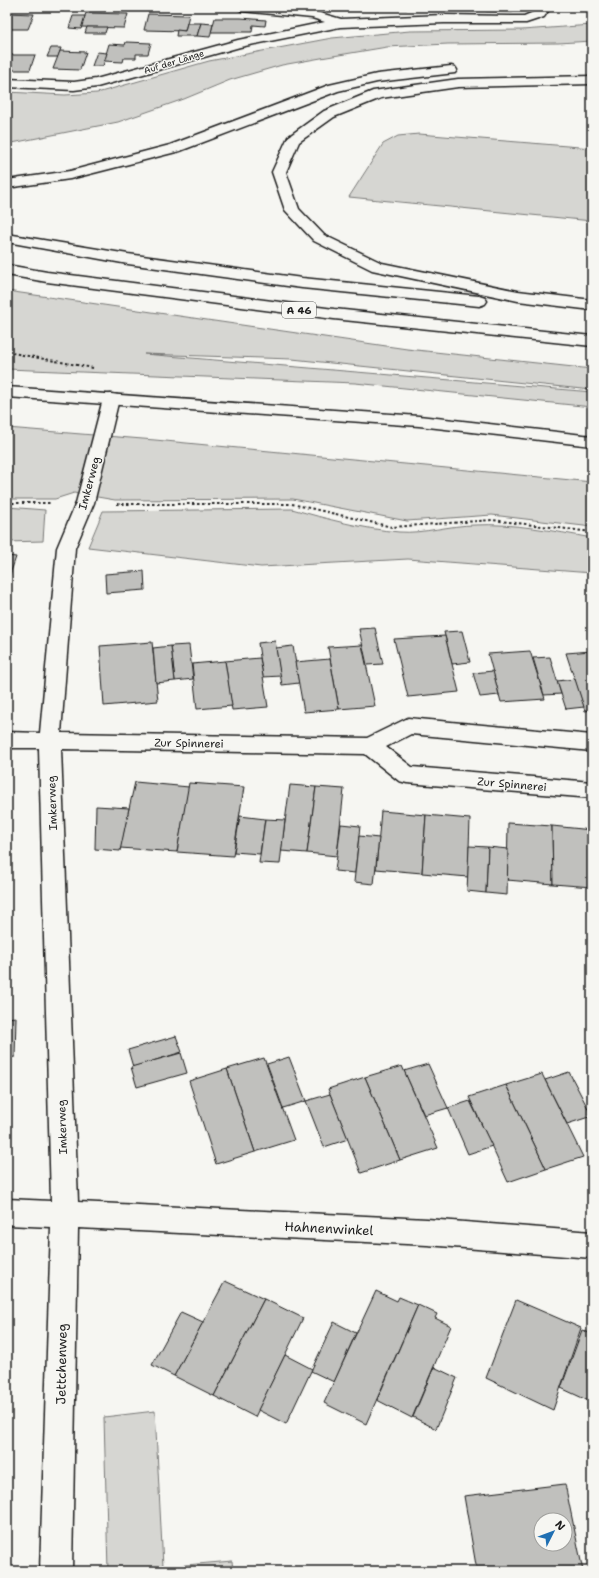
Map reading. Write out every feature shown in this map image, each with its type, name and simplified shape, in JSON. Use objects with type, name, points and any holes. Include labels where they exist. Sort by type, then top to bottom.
[{"type":"main road","points":[[242,7],[313,15],[340,23],[518,19],[540,14],[545,7]]},
{"type":"main road","name":"Auf der Länge","points":[[7,83],[74,86],[97,83],[238,44],[340,23]]},
{"type":"main road","points":[[7,184],[70,175],[175,148],[334,88],[377,78],[444,70],[592,68]]},
{"type":"main road","points":[[592,80],[458,83],[378,94],[329,114],[293,140],[279,172],[292,210],[318,238],[377,268],[518,296],[592,306]]},
{"type":"main road","points":[[7,238],[128,259],[302,283],[592,312]]},
{"type":"main road","name":"A 46","points":[[7,270],[47,277],[334,314],[592,341]]},
{"type":"main road","points":[[7,392],[419,421],[592,441]]},
{"type":"main road","name":"Imkerweg","points":[[65,1214],[50,741],[66,548],[85,503],[111,399]]},
{"type":"main road","name":"Zur Spinnerei","points":[[7,740],[370,746],[408,726],[592,743]]},
{"type":"main road","name":"Zur Spinnerei","points":[[370,746],[407,775],[592,790]]},
{"type":"main road","points":[[7,1212],[65,1214]]},
{"type":"main road","name":"Hahnenwinkel","points":[[65,1214],[427,1232],[592,1245]]},
{"type":"main road","name":"Jettchenweg","points":[[56,1571],[65,1214]]},
{"type":"path","points":[[7,503],[292,504],[392,526],[492,520],[592,532]]},
{"type":"shaded area","points":[[592,25],[592,41],[558,43],[448,44],[387,47],[282,65],[230,80],[184,99],[118,122],[7,144],[7,92],[65,95],[97,93],[209,61],[332,38],[410,31],[522,30]]},
{"type":"shaded area","points":[[419,134],[592,148],[592,221],[349,197],[383,144],[398,136]]},
{"type":"shaded area","points":[[7,291],[407,349],[592,369],[592,390],[292,359],[144,354],[592,392],[592,407],[355,383],[7,369]]},
{"type":"shaded area","points":[[7,428],[155,440],[592,482],[592,527],[492,515],[407,521],[293,499],[115,500],[74,493],[55,499],[7,499]]},
{"type":"shaded area","points":[[7,507],[45,510],[43,541],[7,542]]},
{"type":"shaded area","points":[[292,509],[332,520],[386,531],[418,532],[465,525],[504,525],[534,528],[592,538],[592,573],[408,559],[261,567],[88,547],[103,511]]},
{"type":"shaded area","points":[[155,1411],[163,1567],[232,1561],[233,1571],[108,1571],[104,1417]]},
{"type":"building","points":[[382,7],[406,7],[407,9],[382,9]]},
{"type":"building","points":[[486,7],[511,7],[512,12],[486,11]]},
{"type":"building","points":[[7,13],[34,14],[28,29],[7,29]]},
{"type":"building","points":[[86,13],[128,14],[124,28],[81,27]]},
{"type":"building","points":[[148,14],[189,15],[185,31],[144,30]]},
{"type":"building","points":[[73,16],[85,16],[81,29],[69,28]]},
{"type":"building","points":[[215,18],[266,20],[265,26],[253,25],[252,32],[211,32]]},
{"type":"building","points":[[187,23],[201,23],[197,36],[176,36],[177,30],[185,31]]},
{"type":"building","points":[[201,23],[213,24],[210,37],[197,36]]},
{"type":"building","points":[[87,27],[107,27],[105,33],[85,33]]},
{"type":"building","points":[[126,42],[151,43],[148,54],[136,54],[136,58],[124,58],[123,62],[104,61],[109,44],[125,45]]},
{"type":"building","points":[[51,48],[61,48],[58,57],[47,57]]},
{"type":"building","points":[[60,51],[86,52],[80,70],[53,69]]},
{"type":"building","points":[[97,52],[107,53],[103,66],[92,66]]},
{"type":"building","points":[[7,55],[35,55],[30,70],[7,70]]},
{"type":"building","points":[[7,556],[16,557],[7,583]]},
{"type":"building","points":[[144,571],[145,590],[106,593],[105,574]]},
{"type":"building","points":[[375,628],[383,664],[367,665],[359,629]]},
{"type":"building","points":[[462,631],[470,662],[452,664],[444,632]]},
{"type":"building","points":[[445,636],[459,692],[408,697],[394,639]]},
{"type":"building","points":[[275,641],[281,676],[263,677],[258,643]]},
{"type":"building","points":[[152,642],[158,701],[104,706],[100,646]]},
{"type":"building","points":[[189,645],[193,679],[175,681],[171,646]]},
{"type":"building","points":[[362,645],[375,706],[339,709],[328,647]]},
{"type":"building","points":[[171,646],[175,681],[156,683],[153,648]]},
{"type":"building","points":[[293,646],[299,683],[282,685],[276,648]]},
{"type":"building","points":[[530,651],[545,699],[501,702],[488,654]]},
{"type":"building","points":[[592,651],[592,710],[585,711],[566,653]]},
{"type":"building","points":[[550,657],[561,694],[544,695],[533,658]]},
{"type":"building","points":[[260,658],[268,707],[232,710],[225,661]]},
{"type":"building","points":[[330,659],[339,709],[304,712],[295,662]]},
{"type":"building","points":[[225,661],[232,706],[197,709],[192,664]]},
{"type":"building","points":[[493,671],[499,695],[480,697],[473,673]]},
{"type":"building","points":[[575,679],[584,707],[566,709],[557,681]]},
{"type":"building","points":[[135,782],[189,787],[177,852],[120,848]]},
{"type":"building","points":[[189,783],[244,787],[233,856],[177,852]]},
{"type":"building","points":[[290,785],[316,787],[307,853],[281,851]]},
{"type":"building","points":[[316,787],[344,789],[337,856],[307,853]]},
{"type":"building","points":[[96,806],[129,808],[120,851],[95,849]]},
{"type":"building","points":[[381,811],[426,815],[422,873],[376,869]]},
{"type":"building","points":[[426,815],[470,819],[468,877],[422,873]]},
{"type":"building","points":[[240,816],[265,819],[260,854],[234,852]]},
{"type":"building","points":[[265,819],[285,820],[280,864],[259,863]]},
{"type":"building","points":[[508,823],[552,826],[553,884],[507,880]]},
{"type":"building","points":[[341,824],[360,826],[355,873],[335,871]]},
{"type":"building","points":[[552,826],[592,830],[592,887],[553,884]]},
{"type":"building","points":[[359,836],[379,838],[374,884],[354,882]]},
{"type":"building","points":[[469,846],[488,847],[486,893],[467,891]]},
{"type":"building","points":[[488,847],[508,849],[507,895],[486,893]]},
{"type":"building","points":[[16,1017],[15,1057],[7,1058],[7,1018]]},
{"type":"building","points":[[176,1036],[182,1052],[133,1067],[128,1050]]},
{"type":"building","points":[[181,1053],[187,1073],[137,1087],[131,1067]]},
{"type":"building","points":[[289,1057],[306,1101],[283,1108],[267,1064]]},
{"type":"building","points":[[264,1058],[294,1140],[255,1152],[227,1069]]},
{"type":"building","points":[[428,1064],[448,1108],[424,1115],[404,1071]]},
{"type":"building","points":[[402,1066],[438,1148],[400,1160],[365,1077]]},
{"type":"building","points":[[227,1069],[255,1152],[216,1164],[189,1081]]},
{"type":"building","points":[[569,1072],[592,1116],[567,1124],[545,1080]]},
{"type":"building","points":[[542,1074],[583,1157],[546,1169],[506,1085]]},
{"type":"building","points":[[365,1077],[400,1160],[361,1173],[328,1089]]},
{"type":"building","points":[[506,1085],[546,1169],[508,1182],[469,1097]]},
{"type":"building","points":[[330,1094],[348,1139],[324,1147],[306,1101]]},
{"type":"building","points":[[470,1101],[492,1146],[468,1154],[448,1108]]},
{"type":"building","points":[[225,1281],[264,1299],[214,1396],[174,1376]]},
{"type":"building","points":[[376,1291],[397,1301],[399,1297],[418,1305],[366,1424],[324,1403]]},
{"type":"building","points":[[264,1299],[303,1318],[255,1417],[214,1396]]},
{"type":"building","points":[[516,1300],[581,1328],[553,1410],[486,1378]]},
{"type":"building","points":[[418,1305],[437,1314],[435,1318],[451,1326],[412,1418],[377,1400]]},
{"type":"building","points":[[181,1312],[203,1322],[174,1376],[152,1365]]},
{"type":"building","points":[[334,1322],[356,1333],[334,1382],[311,1371]]},
{"type":"building","points":[[582,1330],[592,1334],[592,1394],[589,1401],[561,1388]]},
{"type":"building","points":[[285,1355],[312,1369],[286,1424],[258,1410]]},
{"type":"building","points":[[434,1367],[457,1378],[436,1429],[413,1417]]},
{"type":"building","points":[[592,1394],[592,1409],[587,1407]]},
{"type":"building","points":[[565,1484],[571,1512],[533,1512],[533,1552],[573,1552],[573,1523],[583,1571],[477,1571],[464,1496]]}]
